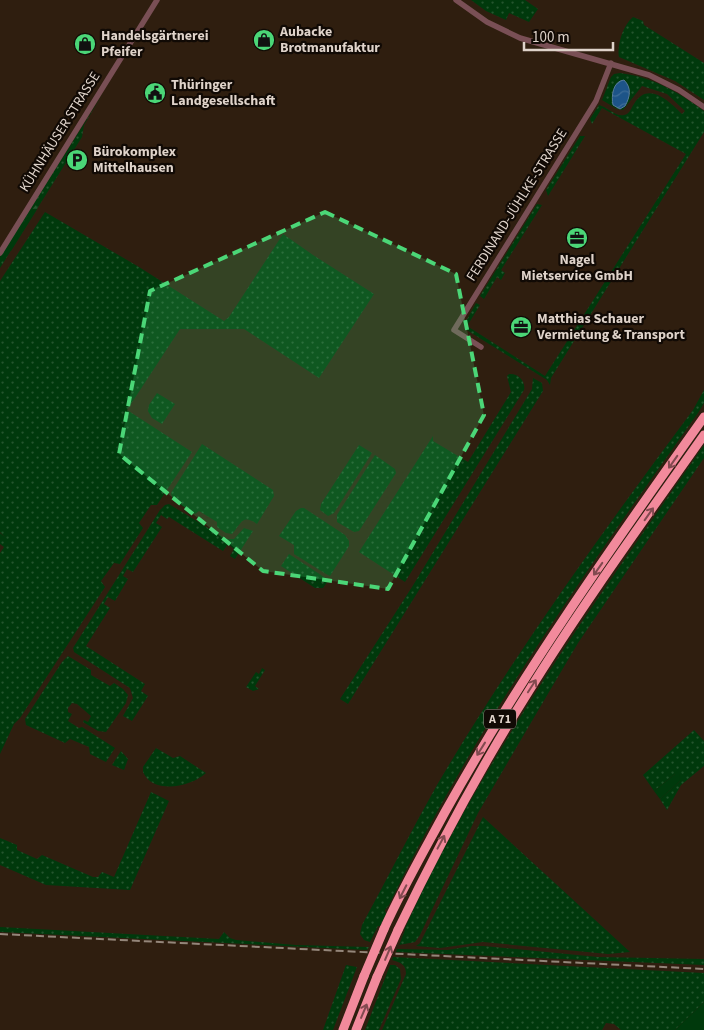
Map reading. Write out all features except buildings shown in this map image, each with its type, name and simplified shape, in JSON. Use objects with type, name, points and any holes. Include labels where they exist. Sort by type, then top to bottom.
[{"type":"highway","points":[[702,419],[704,410]]},
{"type":"highway","name":"A 71","points":[[343,1030],[384,930],[428,843],[474,760],[575,602],[702,419]]},
{"type":"highway","name":"A 71","points":[[356,1030],[398,930],[441,841],[486,762],[581,610],[704,434]]},
{"type":"street","name":"KÜHNHÄUSER STRASSE","points":[[0,252],[157,0]]},
{"type":"street","points":[[456,0],[487,22],[520,38],[535,44],[611,63],[656,78],[679,90],[704,107]]},
{"type":"street","name":"FERDINAND-JÜHLKE-STRASSE","points":[[481,347],[454,330],[596,101],[611,63]]},
{"type":"highlighted area","points":[[325,212],[456,274],[484,415],[388,589],[263,571],[119,454],[150,291]]},
{"type":"green space","points":[[471,0],[525,0],[538,9],[529,22],[509,13],[506,20],[486,11]]},
{"type":"green space","points":[[633,17],[643,21],[644,25],[704,63],[704,100],[675,81],[619,57],[622,36],[626,25]]},
{"type":"green space","points":[[620,73],[643,78],[665,86],[704,111],[704,132],[551,378],[550,385],[547,380],[465,329],[465,323],[476,303],[480,305],[467,326],[545,376],[686,154],[602,108],[592,124],[590,119],[599,105],[618,115],[624,115],[629,112],[640,97],[652,93],[665,99],[682,114],[685,111],[667,94],[642,86],[623,110],[617,109],[602,100],[611,77],[614,74]]},
{"type":"green space","points":[[104,92],[84,125],[82,137],[0,268],[0,257]]},
{"type":"green space","points":[[580,136],[585,136],[548,196],[546,190]]},
{"type":"green space","points":[[537,204],[542,205],[501,270],[505,273],[501,280],[497,277],[484,299],[480,296]]},
{"type":"green space","points":[[36,205],[38,207],[36,211],[11,251],[7,251],[6,248],[14,235]]},
{"type":"green space","points":[[45,212],[139,267],[224,321],[229,317],[283,234],[374,294],[319,378],[244,329],[180,329],[127,410],[192,452],[157,505],[151,505],[139,523],[143,528],[120,564],[114,563],[101,581],[105,587],[20,718],[14,724],[0,754],[0,553],[4,547],[0,544],[0,533],[5,537],[0,532],[0,281]]},
{"type":"green space","points":[[509,374],[521,378],[524,390],[405,582],[359,552],[433,436],[433,441],[468,462],[511,392],[507,376]]},
{"type":"green space","points":[[533,378],[542,383],[543,391],[348,704],[340,699],[412,587],[532,389]]},
{"type":"green space","points":[[704,390],[704,403],[698,413],[573,592],[494,714],[422,840],[385,910],[386,914],[380,926],[378,926],[370,942],[364,940],[360,934],[362,925],[427,802],[466,736],[560,594],[693,410]]},
{"type":"green space","points":[[157,393],[175,404],[162,424],[152,418],[148,411],[149,405]]},
{"type":"green space","points":[[202,444],[273,490],[274,496],[257,524],[245,520],[242,521],[232,534],[226,533],[217,527],[217,522],[199,511],[195,514],[173,500],[171,493]]},
{"type":"green space","points":[[359,445],[372,453],[334,513],[328,516],[320,510],[321,504]]},
{"type":"green space","points":[[704,445],[704,458],[578,643],[478,813],[420,935],[415,942],[399,945],[415,906],[438,860],[502,747],[575,632]]},
{"type":"green space","points":[[375,455],[395,469],[396,473],[359,531],[354,532],[337,522],[337,515]]},
{"type":"green space","points":[[169,504],[226,539],[234,539],[244,528],[253,531],[235,559],[230,556],[234,549],[228,544],[223,551],[169,517],[167,519],[161,515],[156,523],[162,527],[133,572],[127,569],[123,576],[128,579],[115,601],[108,597],[104,604],[110,608],[86,646],[145,684],[141,691],[148,696],[132,721],[123,716],[133,698],[130,688],[74,652],[73,648],[160,510]]},
{"type":"green space","points":[[304,508],[345,535],[349,541],[349,546],[330,576],[294,554],[294,545],[279,536],[296,511]]},
{"type":"green space","points":[[289,554],[328,581],[323,588],[315,588],[281,566]]},
{"type":"green space","points":[[68,656],[91,670],[91,675],[110,686],[114,683],[128,695],[126,703],[106,732],[98,731],[83,722],[84,720],[88,722],[91,716],[77,704],[72,703],[68,708],[68,712],[72,714],[68,721],[79,728],[82,727],[115,748],[106,762],[90,754],[89,747],[70,739],[65,743],[26,725],[25,719],[62,662]]},
{"type":"green space","points":[[262,668],[265,670],[255,686],[259,689],[253,691],[246,687],[256,672],[259,674]]},
{"type":"green space","points":[[694,730],[704,741],[704,766],[681,785],[667,810],[660,799],[680,781],[675,774],[654,791],[643,775]]},
{"type":"green space","points":[[156,748],[173,758],[180,756],[206,773],[182,785],[163,786],[155,784],[143,772],[143,767]]},
{"type":"green space","points":[[121,751],[128,759],[124,770],[112,765]]},
{"type":"green space","points":[[675,774],[679,774],[680,781],[660,799],[654,791]]},
{"type":"green space","points":[[151,792],[169,801],[130,890],[46,885],[0,865],[0,838],[17,845],[17,850],[37,859],[42,855],[93,877],[98,877],[102,872],[114,877]]},
{"type":"green space","points":[[483,817],[630,952],[608,954],[483,942],[440,948],[416,946],[420,943]]},
{"type":"green space","points":[[0,927],[219,939],[224,932],[230,938],[236,940],[296,945],[369,947],[367,950],[0,932]]},
{"type":"green space","points":[[472,946],[598,957],[704,959],[704,965],[396,952],[397,949],[447,950]]},
{"type":"green space","points":[[393,957],[704,973],[704,1002],[675,1030],[621,1030],[614,1024],[606,1023],[602,1030],[382,1030],[406,974],[404,966],[392,960]]},
{"type":"green space","points":[[346,965],[357,967],[333,1030],[323,1030]]},
{"type":"green space","points":[[390,965],[395,965],[400,969],[401,979],[379,1030],[365,1030]]},
{"type":"green space","points":[[704,1002],[704,1030],[675,1030]]},
{"type":"water","points":[[624,80],[629,89],[629,96],[625,106],[620,109],[613,105],[612,97],[617,83]]},
{"type":"railway","points":[[0,934],[704,969]]},
{"type":"place","name":"Aubacke Brotmanufaktur","points":[[264,40]]},
{"type":"place","name":"Handelsgärtnerei Pfeifer","points":[[85,44]]},
{"type":"place","name":"Thüringer Landgesellschaft","points":[[155,93]]},
{"type":"place","name":"Bürokomplex Mittelhausen","points":[[77,160]]},
{"type":"place","name":"Nagel Mietservice GmbH","points":[[577,238]]},
{"type":"place","name":"Matthias Schauer Vermietung & Transport","points":[[521,327]]}]
